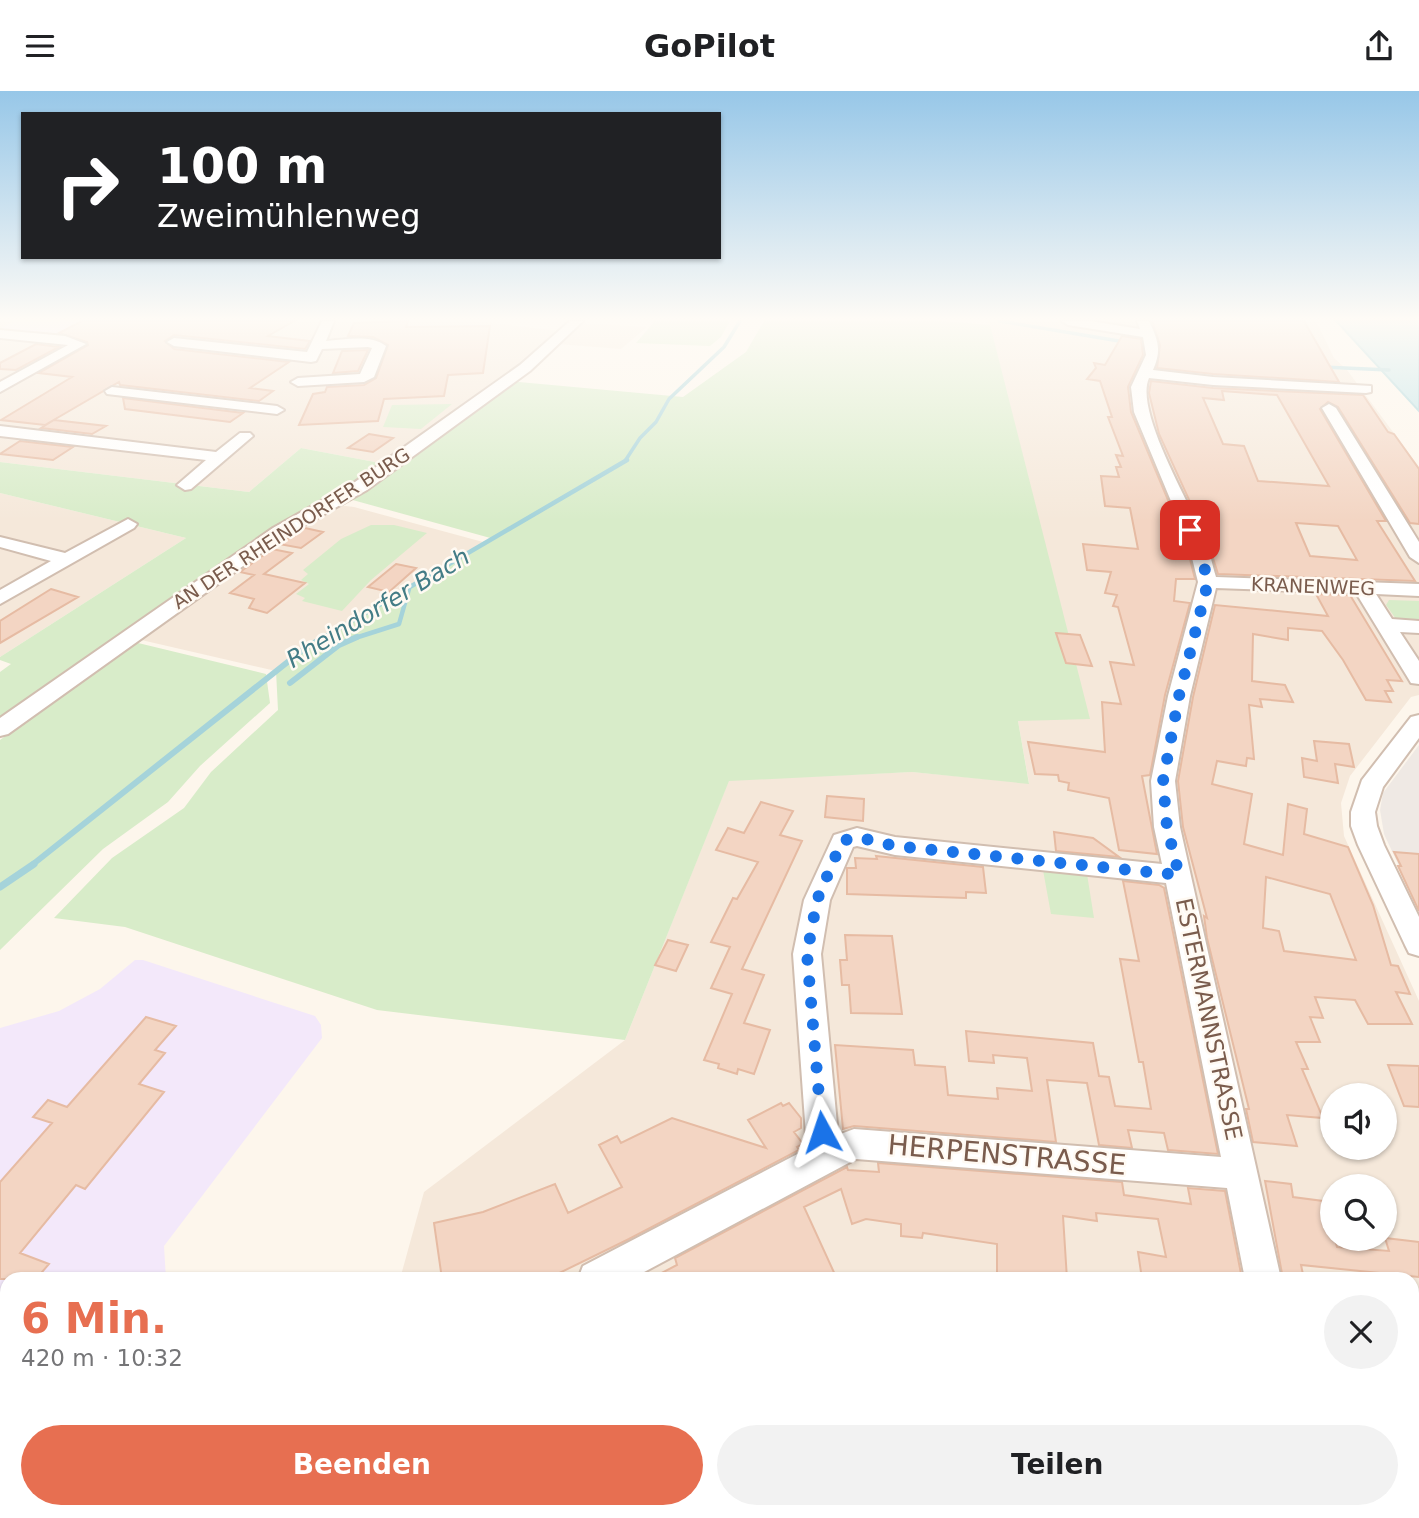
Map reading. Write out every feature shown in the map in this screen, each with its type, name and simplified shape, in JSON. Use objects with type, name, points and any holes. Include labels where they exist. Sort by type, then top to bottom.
[{"type":"street","points":[[112,391],[274,413],[295,388]]},
{"type":"street","points":[[293,391],[312,388]]},
{"type":"street","name":"AN DER RHEINDORFER BURG","points":[[0,729],[279,532],[360,487],[498,388]]},
{"type":"street","name":"ESTERMANNSTRASSE","points":[[1139,388],[1137,395],[1141,412],[1198,543],[1208,582],[1179,696],[1163,781],[1167,827],[1262,1272]]},
{"type":"street","points":[[1339,388],[1366,389]]},
{"type":"street","points":[[1361,423],[1333,415],[1419,557]]},
{"type":"street","points":[[0,431],[219,457]]},
{"type":"street","points":[[185,485],[245,436]]},
{"type":"street","points":[[0,598],[128,524]]},
{"type":"street","points":[[0,542],[66,559]]},
{"type":"street","name":"KRANENWEG","points":[[1208,582],[1419,590]]},
{"type":"street","points":[[1362,587],[1419,678]]},
{"type":"street","points":[[1385,625],[1419,627]]},
{"type":"street","points":[[1419,722],[1371,786],[1363,812],[1364,826],[1371,845],[1419,945]]},
{"type":"street","points":[[824,1157],[807,954],[817,900],[842,841],[857,837],[895,846],[1179,875]]},
{"type":"street","name":"HERPENSTRASSE","points":[[609,1272],[824,1157],[855,1144],[1241,1174]]},
{"type":"shaded area","points":[[0,388],[491,388],[380,463],[301,448],[249,492],[0,462]]},
{"type":"shaded area","points":[[994,388],[1360,388],[1419,467],[1419,695],[1411,697],[1350,776],[1341,803],[1344,836],[1419,1001],[1419,1272],[402,1272],[424,1192],[625,1040],[729,780],[912,772],[1029,783],[1018,721]]},
{"type":"shaded area","points":[[0,493],[186,538],[0,657]]},
{"type":"shaded area","points":[[337,505],[354,507],[483,542],[302,648],[276,671],[137,639],[282,533]]},
{"type":"shaded area","points":[[1419,745],[1419,909],[1384,834],[1380,810],[1383,793]]},
{"type":"shaded area","points":[[135,960],[143,960],[315,1016],[321,1025],[322,1038],[164,1246],[166,1272],[0,1272],[0,1028],[59,1011],[100,989]]},
{"type":"green space","points":[[498,388],[580,388],[683,397],[696,388],[1006,388],[1090,719],[1018,721],[1029,784],[912,772],[729,781],[625,1040],[377,1010],[125,927],[54,918],[112,858],[184,808],[211,772],[278,710],[276,671],[302,648],[494,539],[349,499]]},
{"type":"green space","points":[[452,404],[421,429],[383,427],[392,405]]},
{"type":"green space","points":[[301,448],[380,463],[336,495],[254,539],[0,721],[0,672],[11,664],[0,660],[0,657],[186,538],[0,493],[0,462],[249,492]]},
{"type":"green space","points":[[371,525],[394,525],[427,533],[371,580],[342,611],[302,601],[305,598],[296,594],[309,584],[301,580],[308,574],[303,570],[341,539]]},
{"type":"green space","points":[[1389,600],[1419,601],[1419,621],[1396,619],[1386,605]]},
{"type":"green space","points":[[134,642],[266,674],[270,703],[200,766],[168,802],[103,849],[0,950],[0,740]]},
{"type":"green space","points":[[1043,870],[1087,874],[1094,918],[1051,914]]},
{"type":"water","points":[[1397,388],[1419,388],[1419,411]]},
{"type":"building","points":[[55,388],[109,388],[45,425],[1,420]]},
{"type":"building","points":[[143,388],[251,388],[273,391],[259,401]]},
{"type":"building","points":[[327,388],[446,388],[444,396],[384,399],[378,421],[299,425],[313,394],[325,392]]},
{"type":"building","points":[[1102,388],[1128,388],[1131,412],[1186,543],[1195,579],[1176,579],[1174,601],[1190,603],[1165,695],[1150,775],[1142,776],[1157,854],[1119,850],[1109,798],[1068,790],[1069,783],[1059,781],[1058,775],[1035,774],[1028,742],[1105,752],[1102,702],[1121,704],[1110,662],[1134,665],[1118,607],[1113,606],[1117,595],[1105,593],[1111,572],[1087,570],[1083,544],[1138,549],[1130,508],[1105,506],[1101,476],[1119,477],[1116,467],[1121,467],[1116,455],[1123,456],[1108,417],[1112,417]]},
{"type":"building","points":[[1150,388],[1363,395],[1388,432],[1394,434],[1419,469],[1419,524],[1410,523],[1338,407],[1328,402],[1320,409],[1386,521],[1377,521],[1415,581],[1218,574],[1207,539],[1159,434]],"holes":[[[1222,391],[1277,395],[1329,486],[1258,481],[1244,446],[1223,444],[1203,398],[1224,400]],[[1296,523],[1338,526],[1357,560],[1310,556]]]},
{"type":"building","points":[[123,398],[243,413],[230,422],[125,409]]},
{"type":"building","points":[[54,420],[106,426],[92,434],[41,428]]},
{"type":"building","points":[[369,434],[393,438],[373,452],[348,448]]},
{"type":"building","points":[[20,441],[73,447],[53,460],[0,454]]},
{"type":"building","points":[[305,528],[323,532],[301,548],[279,544]]},
{"type":"building","points":[[272,549],[292,553],[264,574],[305,583],[267,613],[249,608],[254,599],[230,593],[254,575],[240,572]]},
{"type":"building","points":[[396,564],[416,568],[389,592],[368,587]]},
{"type":"building","points":[[51,589],[78,597],[0,643],[0,621]]},
{"type":"building","points":[[1316,594],[1350,595],[1402,681],[1387,680],[1393,691],[1385,691],[1391,702],[1366,700],[1343,660],[1322,631],[1288,628],[1288,640],[1253,634],[1252,681],[1285,685],[1293,702],[1260,699],[1262,707],[1249,705],[1254,759],[1247,758],[1246,766],[1217,761],[1212,784],[1252,794],[1244,844],[1283,855],[1288,804],[1307,809],[1304,834],[1348,847],[1373,905],[1391,965],[1398,966],[1410,994],[1396,992],[1412,1024],[1368,1024],[1355,1000],[1315,997],[1323,1018],[1310,1017],[1320,1042],[1296,1042],[1308,1069],[1302,1069],[1320,1111],[1320,1118],[1287,1115],[1297,1146],[1253,1142],[1246,1109],[1249,1109],[1207,938],[1204,916],[1207,918],[1183,827],[1178,781],[1193,697],[1215,605],[1328,616]],"holes":[[[1266,877],[1330,894],[1356,960],[1284,951],[1279,931],[1263,928]]]},
{"type":"building","points":[[1056,633],[1080,635],[1092,666],[1066,663]]},
{"type":"building","points":[[1314,741],[1349,744],[1354,767],[1335,764],[1338,783],[1304,777],[1302,758],[1317,761]]},
{"type":"building","points":[[827,796],[864,799],[863,821],[825,817]]},
{"type":"building","points":[[761,802],[793,811],[780,835],[802,841],[742,969],[764,975],[744,1023],[770,1030],[754,1074],[738,1069],[737,1074],[718,1068],[719,1064],[704,1060],[732,994],[711,988],[730,947],[711,942],[733,898],[737,899],[758,862],[716,850],[728,828],[744,833]]},
{"type":"building","points":[[1054,832],[1093,838],[1119,857],[1056,851]]},
{"type":"building","points":[[1394,852],[1419,854],[1419,911],[1398,866],[1401,866]]},
{"type":"building","points":[[876,856],[983,867],[986,893],[966,892],[966,898],[847,894],[847,868],[856,868],[855,858],[877,859]]},
{"type":"building","points":[[1123,881],[1159,885],[1164,888],[1218,1154],[1168,1150],[1164,1133],[1128,1130],[1132,1148],[1099,1145],[1087,1083],[1047,1080],[1056,1142],[854,1126],[843,1129],[835,1045],[913,1050],[915,1065],[945,1067],[948,1095],[998,1099],[997,1088],[1032,1091],[1027,1058],[993,1055],[994,1063],[969,1061],[966,1031],[1093,1043],[1099,1076],[1109,1077],[1115,1106],[1151,1109],[1143,1062],[1139,1062],[1120,959],[1139,961]]},
{"type":"building","points":[[845,935],[892,936],[902,1014],[851,1013],[849,985],[842,985],[840,960],[847,960]]},
{"type":"building","points":[[668,940],[688,945],[676,971],[655,965]]},
{"type":"building","points":[[146,1017],[176,1026],[155,1050],[165,1053],[139,1084],[164,1092],[85,1189],[76,1185],[20,1253],[49,1264],[42,1272],[0,1272],[0,1182],[52,1123],[33,1117],[48,1100],[67,1107]]},
{"type":"building","points":[[1388,1065],[1419,1066],[1419,1107],[1404,1106]]},
{"type":"building","points":[[781,1103],[783,1106],[789,1103],[801,1118],[801,1128],[794,1132],[803,1144],[797,1147],[799,1150],[561,1272],[441,1272],[434,1223],[483,1212],[555,1184],[568,1213],[622,1187],[599,1145],[617,1136],[621,1143],[672,1118],[766,1148],[748,1120]]},
{"type":"building","points":[[878,1163],[1122,1182],[1124,1195],[1191,1204],[1188,1188],[1225,1191],[1241,1272],[1141,1272],[1138,1252],[1166,1257],[1158,1219],[1096,1213],[1097,1221],[1063,1216],[1067,1272],[997,1272],[997,1244],[923,1233],[922,1238],[901,1236],[901,1224],[866,1219],[852,1224],[841,1189],[804,1207],[834,1272],[664,1272],[677,1265],[675,1258],[847,1167],[848,1170],[879,1172]]},
{"type":"building","points":[[1265,1181],[1291,1184],[1293,1197],[1320,1201],[1320,1251],[1397,1251],[1397,1239],[1419,1242],[1419,1272],[1370,1272],[1301,1265],[1302,1272],[1282,1272]]},
{"type":"waterway","name":"Rheindorfer Bach","points":[[625,461],[640,438],[656,422],[669,399],[681,388]]},
{"type":"waterway","name":"Rheindorfer Bach","points":[[321,639],[627,460]]},
{"type":"waterway","points":[[354,638],[399,624],[409,589]]},
{"type":"waterway","name":"Rheindorfer Bach","points":[[32,865],[304,649],[324,637]]},
{"type":"waterway","points":[[290,683],[339,645],[354,638]]},
{"type":"waterway","name":"Rheindorfer Bach","points":[[0,887],[34,864]]},
{"type":"route","points":[[822,1132],[807,954],[817,900],[842,841],[857,837],[895,846],[1179,875],[1167,827],[1163,781],[1179,696],[1208,582],[1198,543],[1190,530]]}]
